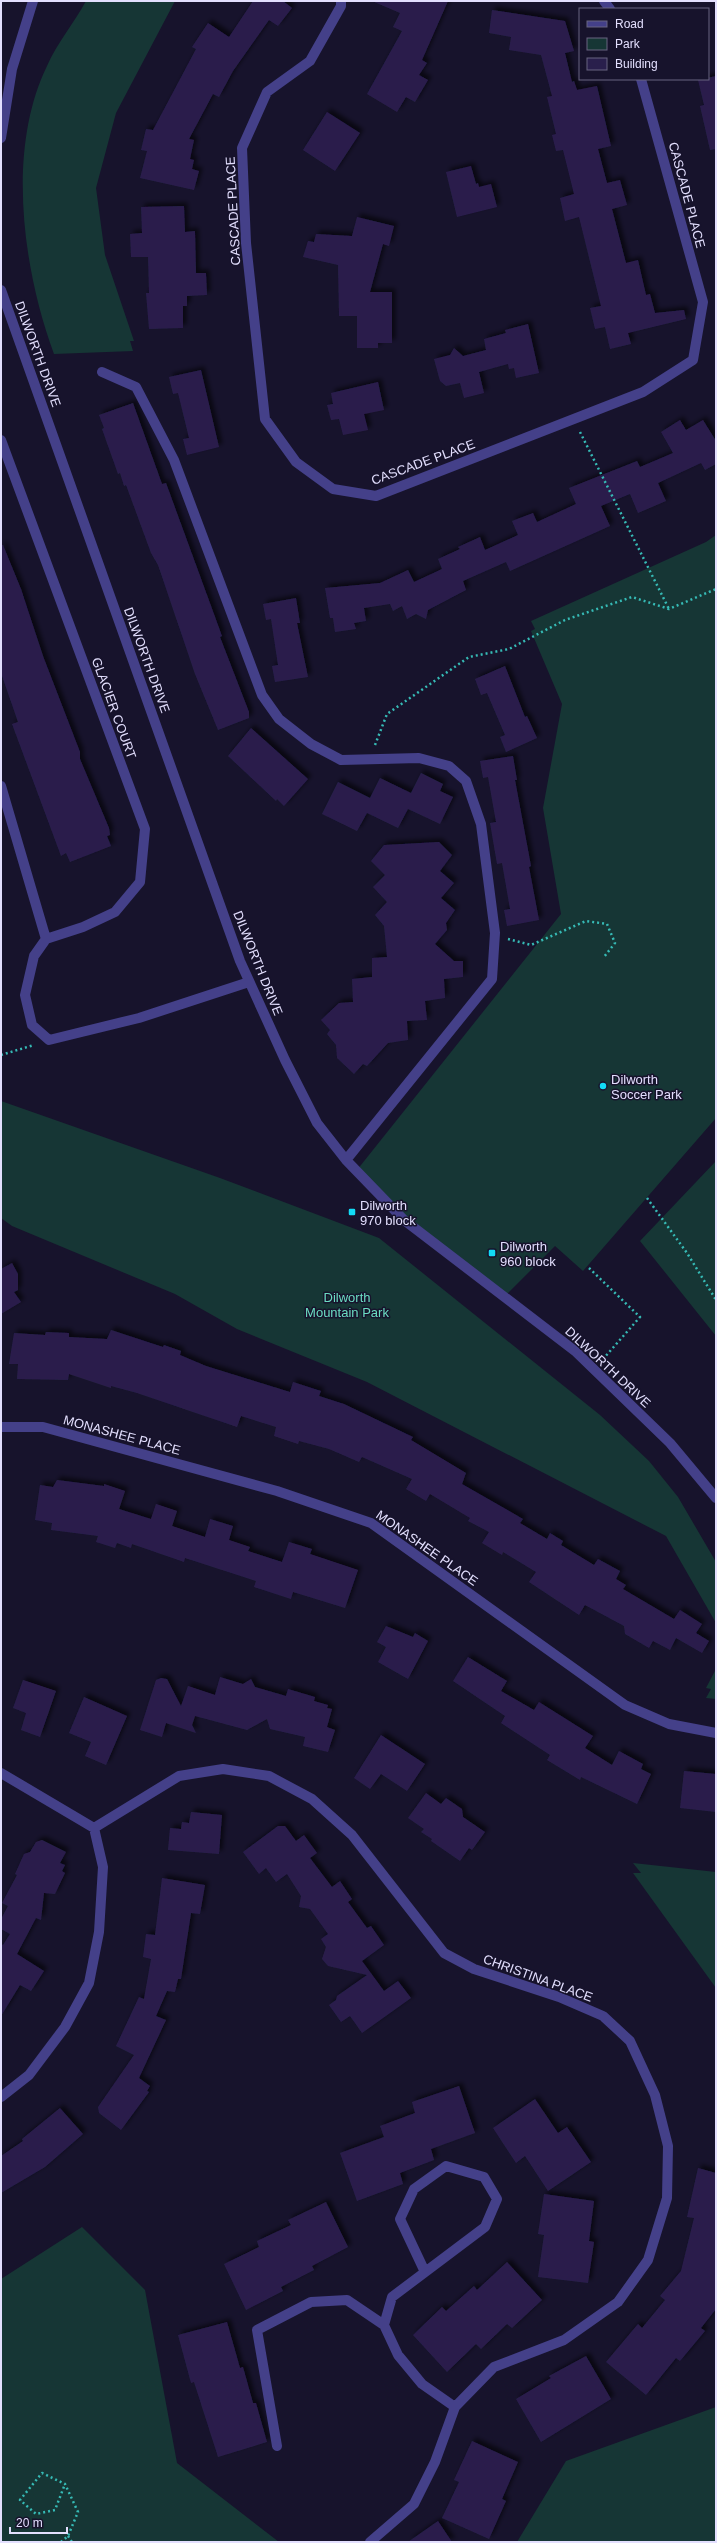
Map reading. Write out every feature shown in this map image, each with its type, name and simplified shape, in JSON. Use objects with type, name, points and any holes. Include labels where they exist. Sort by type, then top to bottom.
[{"type":"street","points":[[1,138],[12,69],[33,1]]},
{"type":"street","name":"CASCADE PLACE","points":[[341,1],[341,6],[310,61],[267,92],[242,148],[246,243],[265,419],[296,462],[333,489],[376,496],[643,392],[693,360],[703,302],[641,80]]},
{"type":"street","name":"DILWORTH DRIVE","points":[[1,290],[240,961],[317,1123],[346,1160],[404,1220],[575,1351],[670,1443],[716,1498]]},
{"type":"street","points":[[102,372],[136,387],[174,460],[262,696],[279,719],[311,744],[341,760],[419,758],[449,766],[466,781],[481,824],[495,933],[492,979],[346,1160]]},
{"type":"street","name":"GLACIER COURT","points":[[1,440],[145,829],[140,882],[115,912],[83,927],[46,938]]},
{"type":"street","points":[[1,786],[46,938],[34,956],[25,995],[32,1025],[49,1040],[139,1018],[249,982]]},
{"type":"street","name":"MONASHEE PLACE","points":[[1,1427],[43,1427],[276,1491],[371,1523],[625,1704],[669,1724],[716,1733]]},
{"type":"street","name":"CHRISTINA PLACE","points":[[94,1828],[179,1776],[223,1769],[269,1776],[312,1799],[352,1835],[444,1953],[474,1969],[559,1996],[604,2016],[630,2041],[656,2095],[668,2146],[668,2198],[648,2260],[618,2302],[564,2340],[494,2367],[454,2407],[435,2462],[414,2504],[370,2542]]},
{"type":"street","points":[[1,1773],[94,1828],[103,1867],[99,1932],[89,1983],[65,2028],[29,2075],[1,2097]]},
{"type":"street","points":[[384,2325],[392,2297],[485,2227],[497,2199],[484,2177],[446,2166],[414,2189],[400,2219],[425,2272]]},
{"type":"street","points":[[277,2446],[257,2330],[311,2302],[347,2300],[384,2325],[398,2355],[422,2384],[454,2407]]},
{"type":"path","points":[[574,419],[670,609]]},
{"type":"path","points":[[372,759],[378,733],[387,714],[469,657],[509,649],[565,620],[632,597],[670,609],[716,589]]},
{"type":"path","points":[[495,933],[518,943],[532,945],[586,921],[607,924],[615,943],[604,957]]},
{"type":"path","points":[[1,1055],[49,1040]]},
{"type":"path","points":[[647,1198],[687,1253],[716,1300]]},
{"type":"path","points":[[589,1268],[640,1317],[594,1370]]},
{"type":"path","points":[[61,2542],[68,2536],[78,2512],[65,2484],[42,2473],[20,2500],[36,2514],[55,2510],[65,2484]]},
{"type":"path","points":[[68,2536],[72,2542]]},
{"type":"green space","points":[[86,1],[175,1],[116,113],[96,188],[105,255],[134,341],[130,341],[133,351],[54,354],[43,321],[27,248],[23,172],[26,135],[34,99],[47,66]]},
{"type":"green space","points":[[716,535],[716,1118],[583,1271],[555,1246],[504,1297],[389,1202],[357,1170],[561,914],[543,808],[562,704],[531,631],[535,629],[531,621],[706,542]]},
{"type":"green space","name":"Dilworth Mountain Park","points":[[1,1101],[220,1178],[379,1238],[600,1415],[649,1461],[678,1497],[716,1562],[716,1623],[666,1536],[367,1382],[237,1329],[175,1294],[12,1226],[1,1218]]},
{"type":"green space","points":[[716,1161],[716,1336],[640,1241]]},
{"type":"green space","points":[[716,1669],[716,1699],[706,1698],[711,1689],[706,1688]]},
{"type":"green space","points":[[633,1863],[716,1872],[716,1988],[633,1873],[641,1873]]},
{"type":"green space","points":[[82,2227],[145,2290],[177,2463],[279,2542],[1,2542],[1,2279]]},
{"type":"green space","points":[[716,2407],[716,2542],[517,2542],[566,2461]]},
{"type":"building","points":[[253,1],[283,1],[292,8],[278,26],[269,20],[233,71],[219,97],[213,94],[189,139],[194,140],[190,159],[194,160],[192,169],[199,171],[194,190],[140,178],[147,151],[141,150],[146,129],[153,130],[196,49],[192,47],[208,23],[229,37]]},
{"type":"building","points":[[372,1],[448,1],[422,60],[427,63],[419,75],[428,80],[415,102],[406,97],[397,112],[367,94],[402,31],[393,27],[400,13]]},
{"type":"building","points":[[492,10],[565,21],[574,51],[565,53],[572,82],[574,81],[577,90],[597,86],[611,146],[598,149],[607,183],[620,180],[627,205],[612,209],[626,263],[638,260],[646,295],[650,294],[655,313],[684,310],[686,319],[628,333],[631,344],[610,349],[605,327],[595,329],[590,308],[601,306],[579,217],[565,221],[560,198],[574,194],[563,150],[556,151],[552,135],[556,134],[547,97],[552,96],[541,55],[509,50],[511,37],[489,33]]},
{"type":"building","points":[[716,76],[716,149],[710,150],[700,106],[704,105],[698,80],[709,80],[709,78]]},
{"type":"building","points":[[327,112],[360,133],[335,171],[303,150]]},
{"type":"building","points":[[471,166],[476,184],[478,183],[479,187],[491,184],[497,207],[457,217],[446,172]]},
{"type":"building","points":[[184,206],[185,232],[195,231],[196,273],[206,273],[207,295],[187,296],[187,306],[183,306],[183,328],[149,329],[146,293],[149,293],[148,257],[131,257],[130,234],[142,233],[141,207]]},
{"type":"building","points":[[357,217],[394,226],[389,246],[383,244],[370,292],[392,292],[392,343],[378,343],[378,348],[357,348],[357,316],[339,316],[338,265],[303,257],[308,241],[314,242],[316,234],[352,236]]},
{"type":"building","points":[[528,324],[539,373],[516,378],[514,368],[509,369],[508,364],[479,372],[484,393],[464,398],[460,383],[446,386],[440,381],[434,359],[450,355],[454,348],[463,356],[486,350],[484,339],[506,333],[505,330]]},
{"type":"building","points":[[201,370],[219,447],[187,455],[183,439],[189,438],[178,393],[173,394],[169,377]]},
{"type":"building","points":[[378,382],[384,410],[364,414],[368,430],[343,435],[339,419],[331,420],[327,405],[333,404],[331,393]]},
{"type":"building","points":[[133,403],[162,484],[166,483],[222,636],[220,637],[249,712],[249,718],[218,730],[195,674],[158,565],[151,553],[126,485],[124,486],[120,473],[118,474],[102,429],[104,428],[99,415]]},
{"type":"building","points":[[680,420],[686,430],[703,420],[716,441],[716,464],[705,470],[701,463],[658,483],[666,501],[638,513],[630,494],[601,506],[610,526],[510,571],[506,562],[463,581],[466,590],[428,610],[426,619],[416,614],[407,619],[402,606],[393,611],[390,604],[364,608],[366,621],[354,623],[356,629],[335,632],[333,618],[330,618],[325,588],[380,583],[408,570],[414,582],[442,569],[438,559],[460,549],[458,547],[480,537],[485,550],[518,535],[512,521],[533,513],[537,522],[576,504],[569,488],[637,461],[640,467],[673,453],[661,432]]},
{"type":"building","points":[[1,545],[3,545],[21,589],[43,656],[80,752],[80,759],[109,828],[110,835],[107,836],[111,846],[70,862],[66,853],[61,856],[12,724],[18,722],[1,673]]},
{"type":"building","points":[[296,598],[300,623],[297,623],[308,677],[275,682],[272,666],[278,665],[271,619],[266,620],[263,604]]},
{"type":"building","points":[[505,666],[525,717],[527,716],[537,738],[506,752],[500,737],[505,735],[487,693],[481,695],[475,679]]},
{"type":"building","points":[[251,728],[308,779],[284,806],[277,799],[276,801],[228,756]]},
{"type":"building","points":[[513,756],[517,780],[515,780],[531,866],[529,867],[539,920],[507,926],[504,910],[510,909],[502,863],[497,864],[490,823],[496,822],[488,777],[483,778],[480,761]]},
{"type":"building","points":[[421,773],[443,784],[440,791],[453,797],[440,824],[408,809],[398,828],[367,813],[357,831],[322,814],[338,782],[370,798],[380,778],[411,793]]},
{"type":"building","points":[[439,842],[452,855],[440,871],[454,883],[441,898],[455,910],[446,923],[447,930],[435,944],[454,961],[463,961],[463,977],[444,979],[445,998],[425,1001],[427,1020],[407,1021],[408,1040],[388,1043],[367,1066],[363,1064],[354,1074],[337,1058],[336,1045],[327,1034],[330,1030],[321,1020],[339,1003],[353,1002],[352,979],[372,977],[372,958],[387,957],[384,926],[375,915],[387,902],[373,887],[385,875],[371,861],[384,845]]},
{"type":"building","points":[[12,1263],[18,1274],[18,1290],[14,1292],[21,1302],[1,1314],[1,1269]]},
{"type":"building","points":[[111,1330],[163,1347],[164,1345],[181,1351],[180,1355],[206,1366],[290,1392],[293,1382],[321,1391],[319,1396],[344,1404],[413,1437],[411,1440],[466,1473],[462,1484],[523,1519],[520,1523],[547,1539],[550,1533],[563,1541],[561,1545],[594,1565],[598,1559],[620,1571],[616,1579],[626,1585],[623,1589],[674,1619],[680,1610],[702,1624],[696,1633],[709,1641],[702,1653],[676,1638],[670,1650],[653,1641],[649,1648],[625,1634],[624,1626],[585,1605],[579,1615],[529,1582],[536,1572],[503,1552],[502,1555],[482,1543],[489,1532],[468,1521],[470,1518],[430,1494],[426,1501],[406,1489],[412,1479],[362,1457],[359,1462],[329,1449],[299,1441],[298,1444],[274,1436],[276,1427],[241,1416],[237,1427],[137,1393],[111,1386],[111,1388],[69,1374],[68,1380],[17,1379],[18,1364],[9,1364],[14,1333],[45,1335],[46,1332],[69,1333],[69,1337],[107,1339]]},
{"type":"building","points":[[57,1480],[104,1486],[104,1484],[125,1491],[119,1509],[151,1519],[156,1504],[177,1511],[172,1526],[205,1537],[210,1519],[233,1526],[229,1540],[250,1547],[248,1551],[282,1562],[289,1542],[312,1549],[310,1554],[358,1570],[345,1608],[293,1592],[291,1599],[254,1587],[256,1581],[185,1558],[184,1562],[132,1544],[131,1548],[117,1543],[115,1548],[96,1542],[98,1536],[51,1530],[52,1523],[35,1520],[40,1485],[53,1487]]},
{"type":"building","points":[[386,1626],[413,1637],[415,1633],[428,1641],[408,1679],[378,1662],[386,1647],[377,1642]]},
{"type":"building","points":[[468,1657],[507,1681],[501,1691],[534,1710],[539,1702],[593,1736],[585,1748],[612,1765],[619,1751],[643,1764],[641,1769],[651,1774],[637,1804],[581,1777],[580,1780],[547,1760],[550,1755],[501,1723],[505,1716],[453,1681]]},
{"type":"building","points":[[220,1677],[243,1684],[251,1679],[255,1687],[286,1696],[288,1689],[315,1697],[314,1701],[328,1705],[327,1708],[332,1709],[327,1727],[335,1730],[328,1752],[303,1746],[305,1737],[270,1729],[267,1719],[247,1730],[195,1716],[192,1725],[196,1733],[166,1723],[162,1737],[140,1730],[156,1680],[161,1678],[167,1679],[181,1706],[188,1686],[215,1695]]},
{"type":"building","points":[[23,1680],[56,1691],[40,1737],[21,1730],[26,1713],[13,1708]]},
{"type":"building","points":[[84,1697],[127,1716],[106,1765],[85,1756],[91,1742],[69,1733]]},
{"type":"building","points":[[381,1735],[425,1764],[407,1791],[381,1774],[370,1789],[354,1778]]},
{"type":"building","points":[[684,1771],[716,1774],[716,1812],[680,1808]]},
{"type":"building","points":[[426,1793],[441,1804],[446,1798],[462,1809],[463,1817],[485,1832],[472,1850],[469,1848],[460,1861],[431,1841],[432,1839],[421,1832],[424,1829],[408,1818]]},
{"type":"building","points":[[191,1812],[222,1815],[219,1854],[168,1850],[170,1828],[181,1829],[182,1822],[189,1823]]},
{"type":"building","points":[[278,1826],[285,1826],[296,1841],[304,1835],[317,1853],[310,1858],[332,1887],[340,1881],[352,1899],[348,1902],[367,1928],[371,1926],[384,1945],[362,1961],[384,1991],[398,1981],[411,1998],[362,2033],[350,2016],[341,2022],[329,2005],[336,2000],[337,1996],[367,1975],[328,1966],[322,1959],[326,1947],[321,1939],[328,1934],[310,1909],[299,1907],[301,1896],[287,1874],[276,1882],[266,1868],[259,1874],[243,1852]]},
{"type":"building","points":[[42,1840],[66,1852],[60,1863],[65,1865],[62,1871],[65,1873],[55,1894],[44,1893],[41,1920],[36,1918],[17,1954],[44,1971],[31,1991],[20,1985],[1,2016],[1,1944],[3,1945],[10,1934],[1,1929],[1,1919],[8,1906],[2,1903],[17,1875],[15,1874],[24,1854],[30,1852],[36,1842]]},
{"type":"building","points":[[162,1878],[205,1885],[200,1914],[191,1913],[181,1979],[178,1979],[175,1992],[167,1991],[156,2016],[166,2020],[139,2078],[150,2086],[147,2091],[149,2092],[121,2130],[99,2113],[98,2107],[134,2055],[116,2046],[139,1997],[144,1999],[151,1959],[143,1957],[146,1934],[155,1935]]},
{"type":"building","points":[[459,2086],[475,2133],[431,2149],[434,2160],[400,2173],[403,2184],[357,2201],[340,2153],[384,2137],[380,2126],[415,2113],[412,2102]]},
{"type":"building","points":[[535,2099],[558,2133],[567,2127],[591,2162],[548,2191],[525,2156],[516,2163],[493,2128]]},
{"type":"building","points":[[60,2108],[83,2134],[45,2167],[1,2193],[1,2156],[23,2141],[22,2139]]},
{"type":"building","points":[[698,2168],[716,2173],[716,2309],[701,2328],[705,2331],[680,2361],[676,2358],[646,2395],[606,2362],[638,2324],[642,2328],[665,2300],[660,2296],[681,2271],[694,2218],[687,2217]]},
{"type":"building","points":[[544,2194],[594,2201],[589,2241],[594,2242],[588,2283],[538,2277],[544,2235],[538,2234]]},
{"type":"building","points":[[326,2202],[348,2247],[312,2266],[314,2270],[281,2287],[283,2291],[246,2310],[224,2264],[259,2247],[257,2241],[291,2225],[288,2220]]},
{"type":"building","points":[[507,2262],[542,2300],[512,2328],[507,2324],[481,2349],[476,2344],[447,2372],[413,2335],[442,2307],[446,2311],[474,2286],[477,2290]]},
{"type":"building","points":[[227,2322],[240,2368],[243,2367],[253,2403],[256,2403],[267,2442],[218,2457],[194,2382],[191,2383],[178,2335]]},
{"type":"building","points":[[586,2356],[611,2399],[541,2442],[516,2399],[551,2378],[549,2376]]},
{"type":"building","points":[[472,2441],[518,2462],[502,2499],[506,2501],[489,2539],[442,2518],[459,2482],[454,2480]]},
{"type":"building","points":[[438,2521],[452,2542],[408,2542]]},
{"type":"place","name":"Dilworth Soccer Park","points":[[603,1086]]},
{"type":"place","name":"Dilworth 970 block","points":[[352,1212]]},
{"type":"place","name":"Dilworth 960 block","points":[[492,1253]]}]
